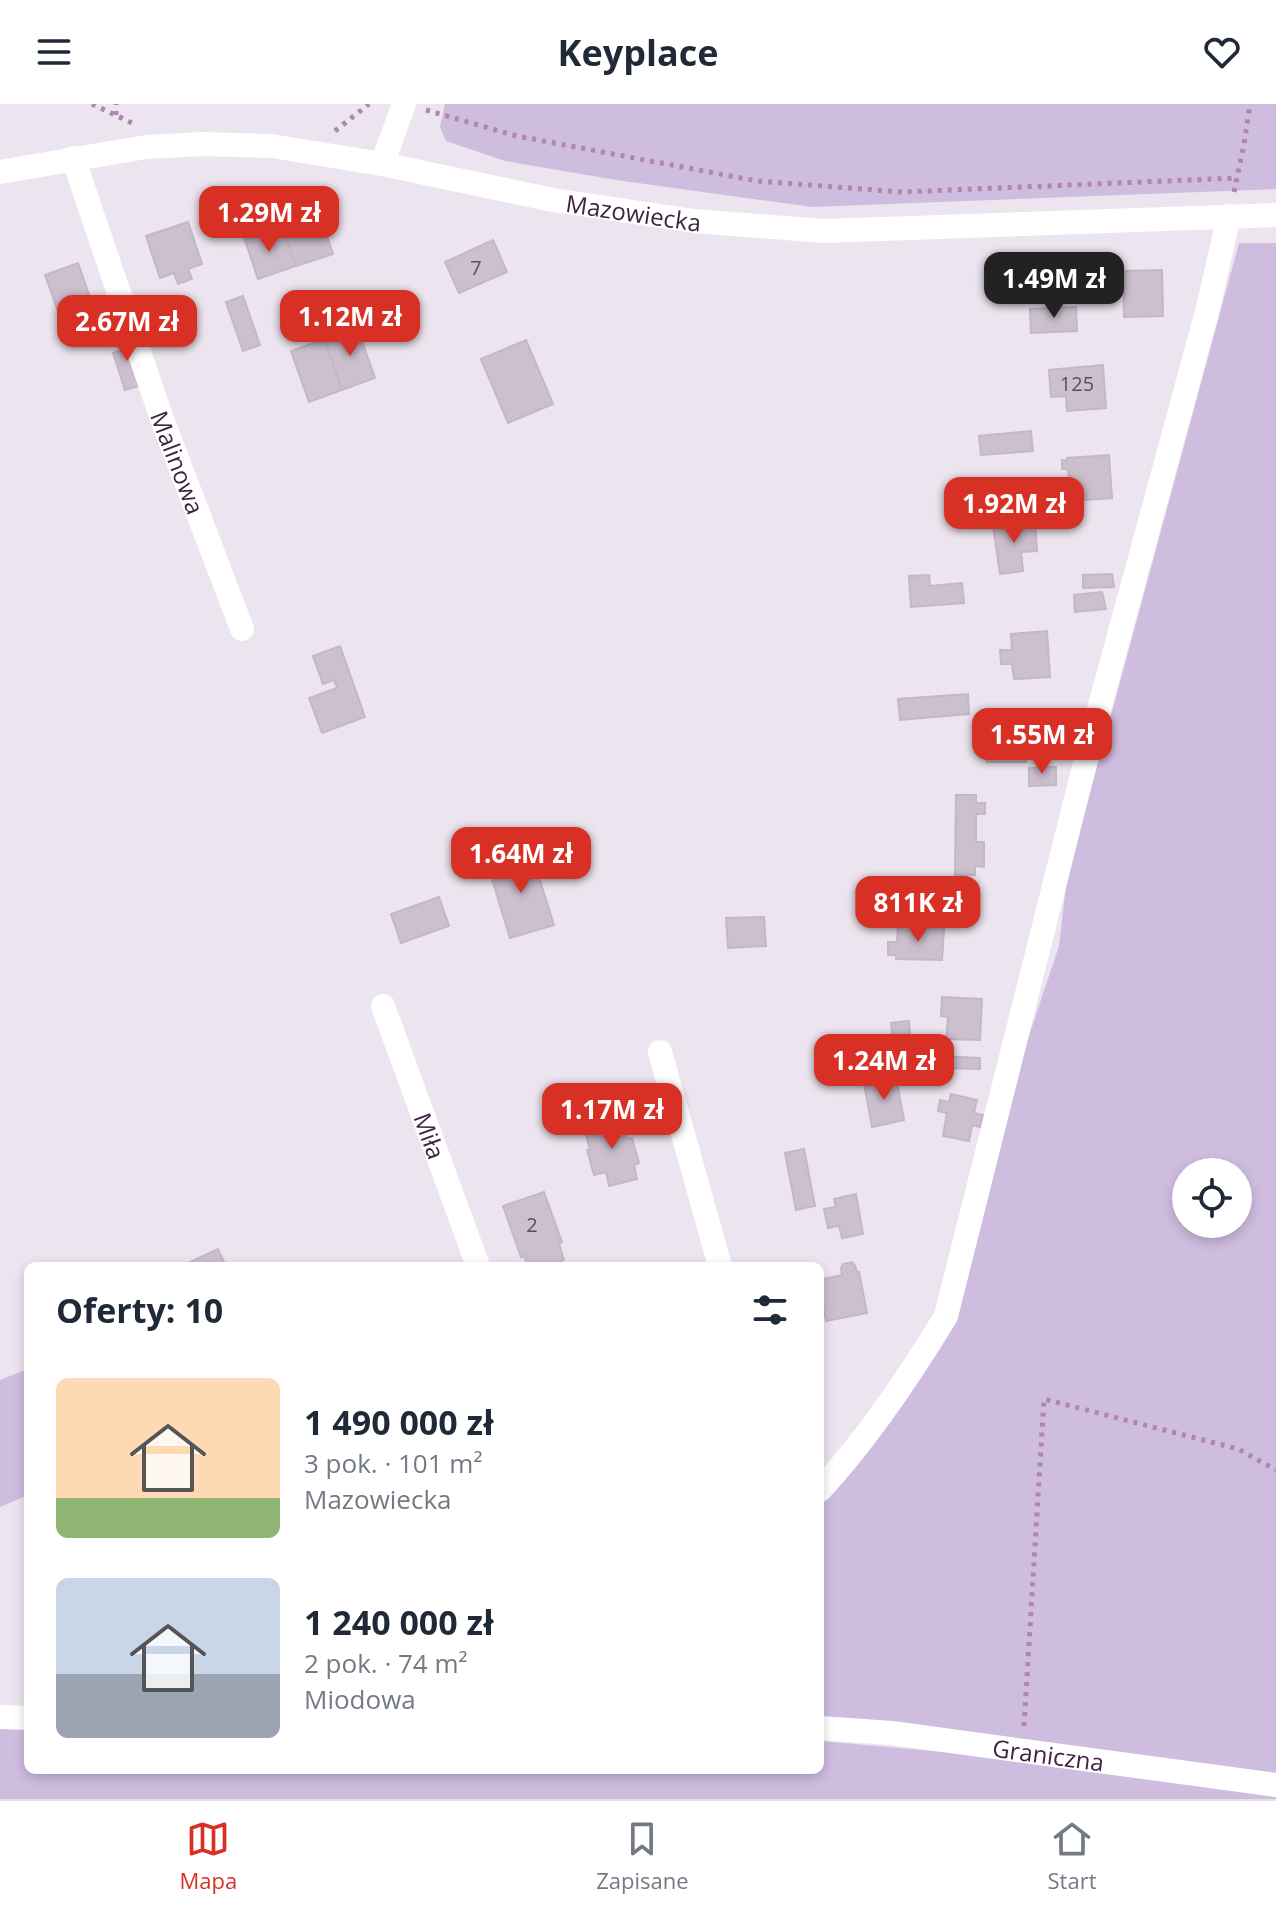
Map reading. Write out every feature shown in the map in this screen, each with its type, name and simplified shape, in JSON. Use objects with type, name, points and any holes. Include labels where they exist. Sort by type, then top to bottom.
[{"type":"street","points":[[382,164],[412,106]]},
{"type":"street","name":"Mazowiecka","points":[[0,172],[146,147],[202,144],[272,146],[382,164],[569,202],[694,221],[824,231],[1276,215]]},
{"type":"street","name":"Malinowa","points":[[73,158],[162,419],[242,629]]},
{"type":"street","points":[[824,1486],[845,1463],[909,1375],[946,1316],[1092,735],[1204,324],[1229,216]]},
{"type":"street","name":"Miła","points":[[383,1006],[477,1262]]},
{"type":"street","points":[[660,1052],[719,1262]]},
{"type":"street","points":[[0,1717],[24,1718]]},
{"type":"street","name":"Graniczna","points":[[824,1728],[892,1733],[1276,1785]]},
{"type":"path","points":[[116,104],[116,115]]},
{"type":"path","points":[[1229,216],[1250,104]]},
{"type":"path","points":[[412,106],[517,136],[757,181],[902,192],[1237,178]]},
{"type":"path","points":[[1022,1750],[1044,1399],[1238,1449],[1276,1470]]},
{"type":"shaded area","points":[[445,104],[1276,104],[1276,189],[812,207],[505,161],[446,141],[440,127]]},
{"type":"shaded area","points":[[1239,243],[1276,243],[1276,1778],[824,1722],[824,1500],[909,1395],[1059,946],[1067,878]]},
{"type":"shaded area","points":[[24,1371],[24,1497],[0,1507],[0,1380]]},
{"type":"shaded area","points":[[0,1726],[24,1728],[24,1774],[824,1774],[824,1741],[990,1756],[1276,1796],[1276,1799],[0,1799]]},
{"type":"building","points":[[322,220],[333,254],[296,266],[284,232]]},
{"type":"building","points":[[188,222],[202,264],[188,269],[192,279],[178,284],[174,273],[160,278],[146,236]]},
{"type":"building","points":[[257,228],[261,241],[284,232],[296,266],[258,279],[243,234]]},
{"type":"building","points":[[493,240],[507,272],[459,293],[445,262]]},
{"type":"building","points":[[78,263],[92,303],[59,314],[45,275]]},
{"type":"building","points":[[1162,270],[1163,316],[1124,317],[1123,271]]},
{"type":"building","points":[[243,296],[260,345],[243,351],[226,302]]},
{"type":"building","points":[[1076,307],[1077,331],[1031,333],[1030,309]]},
{"type":"building","points":[[357,327],[375,378],[342,390],[324,339]]},
{"type":"building","points":[[125,329],[142,385],[125,390],[113,353],[122,350],[116,332]]},
{"type":"building","points":[[324,339],[342,390],[309,402],[291,351]]},
{"type":"building","points":[[526,340],[553,404],[508,423],[481,359]]},
{"type":"building","points":[[1103,365],[1106,408],[1067,411],[1066,396],[1051,397],[1049,370]]},
{"type":"building","points":[[1031,431],[1033,451],[981,455],[979,436]]},
{"type":"building","points":[[1109,455],[1112,498],[1071,501],[1068,469],[1062,469],[1062,460]]},
{"type":"building","points":[[1013,514],[1013,524],[993,526],[993,517]]},
{"type":"building","points":[[1035,522],[1037,551],[1021,552],[1023,571],[1000,574],[993,526]]},
{"type":"building","points":[[1112,574],[1114,587],[1083,588],[1083,575]]},
{"type":"building","points":[[929,575],[930,586],[962,583],[964,603],[911,607],[909,576]]},
{"type":"building","points":[[1102,592],[1106,609],[1075,612],[1074,595]]},
{"type":"building","points":[[1047,631],[1050,677],[1014,679],[1012,664],[1001,664],[1000,650],[1012,650],[1011,634]]},
{"type":"building","points":[[340,646],[365,717],[322,733],[309,698],[337,688],[334,680],[323,684],[313,656]]},
{"type":"building","points":[[968,694],[969,714],[900,720],[898,699]]},
{"type":"building","points":[[987,716],[1026,716],[1026,762],[987,762]]},
{"type":"building","points":[[1056,767],[1056,785],[1029,786],[1029,768]]},
{"type":"building","points":[[956,795],[976,795],[976,803],[985,803],[985,814],[976,814],[976,842],[984,842],[984,867],[975,866],[975,875],[955,875]]},
{"type":"building","points":[[531,852],[554,925],[510,938],[488,866]]},
{"type":"building","points":[[439,897],[449,926],[401,943],[391,914]]},
{"type":"building","points":[[764,917],[766,946],[728,948],[726,918]]},
{"type":"building","points":[[898,926],[944,928],[942,960],[896,959],[896,955],[888,955],[888,942],[897,942]]},
{"type":"building","points":[[942,997],[982,999],[980,1040],[946,1039],[948,1017],[941,1016]]},
{"type":"building","points":[[909,1021],[911,1047],[894,1048],[891,1023]]},
{"type":"building","points":[[935,1056],[980,1058],[980,1069],[935,1068]]},
{"type":"building","points":[[896,1077],[904,1120],[872,1127],[864,1084]]},
{"type":"building","points":[[951,1094],[977,1100],[974,1113],[983,1115],[980,1127],[972,1125],[969,1141],[943,1136],[947,1113],[938,1111],[940,1100],[949,1102]]},
{"type":"building","points":[[621,1116],[627,1139],[632,1138],[639,1163],[634,1165],[637,1179],[609,1186],[606,1172],[594,1175],[584,1126]]},
{"type":"building","points":[[804,1149],[815,1206],[796,1210],[785,1153]]},
{"type":"building","points":[[544,1192],[562,1242],[559,1244],[564,1260],[526,1262],[524,1256],[521,1257],[503,1206]]},
{"type":"building","points":[[856,1194],[863,1234],[842,1238],[839,1226],[828,1228],[824,1209],[836,1207],[834,1199]]},
{"type":"building","points":[[218,1249],[224,1262],[190,1262]]},
{"type":"building","points":[[852,1262],[859,1272],[867,1313],[826,1321],[824,1279],[842,1275],[843,1264]]}]
